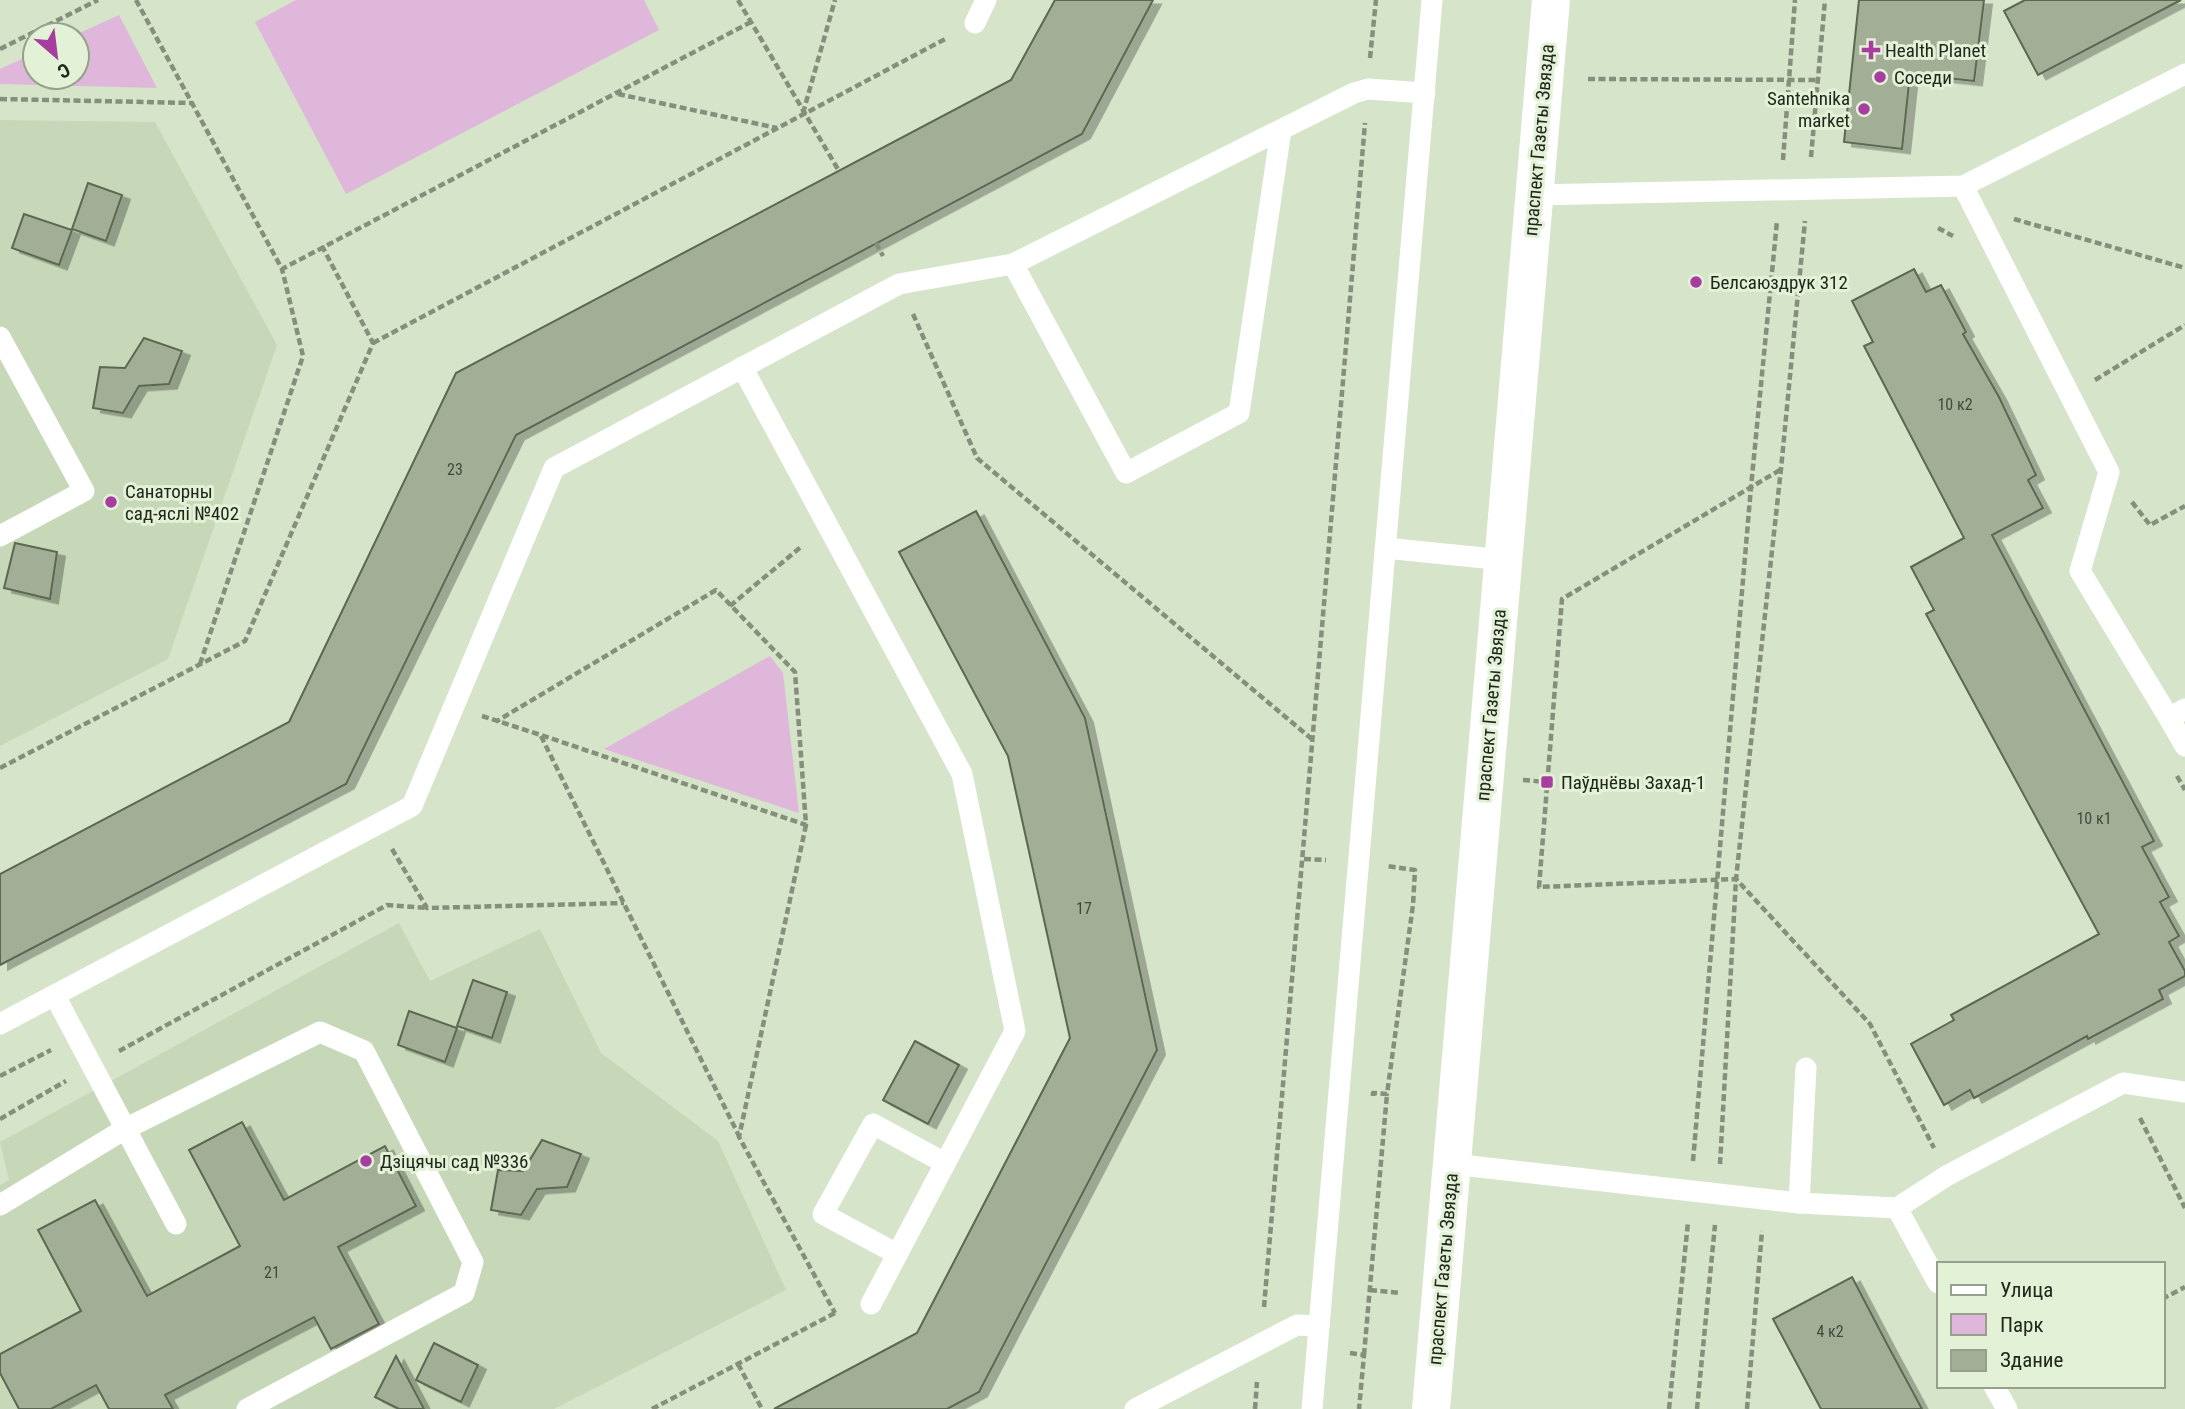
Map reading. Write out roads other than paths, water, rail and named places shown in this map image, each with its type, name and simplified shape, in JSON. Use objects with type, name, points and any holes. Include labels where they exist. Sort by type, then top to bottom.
[{"type":"main road","name":"праспект Газеты Звязда","points":[[1431,1409],[1551,0]]},
{"type":"lane","points":[[975,23],[986,0]]},
{"type":"lane","points":[[1312,1409],[1432,0]]},
{"type":"lane","points":[[1534,195],[1963,186],[2185,74]]},
{"type":"lane","points":[[0,1024],[412,806],[554,468],[899,284],[1013,264],[1354,93],[1368,89],[1425,93]]},
{"type":"lane","points":[[1013,264],[1126,473],[1239,413],[1281,130]]},
{"type":"lane","points":[[1963,186],[2109,472],[2080,570],[2177,713],[2185,746]]},
{"type":"lane","points":[[0,337],[84,491],[0,536]]},
{"type":"lane","points":[[743,367],[962,774],[1015,1031],[875,1297]]},
{"type":"lane","points":[[1385,548],[1504,560]]},
{"type":"lane","points":[[55,996],[176,1224]]},
{"type":"lane","points":[[0,1205],[125,1129],[320,1032],[365,1051],[473,1262],[464,1293],[247,1409]]},
{"type":"lane","points":[[1799,1203],[1806,1068]]},
{"type":"lane","points":[[1452,1164],[1799,1203],[1898,1208],[1948,1175],[2123,1083],[2185,1092]]},
{"type":"lane","points":[[897,1254],[823,1214],[873,1124],[945,1163]]},
{"type":"lane","points":[[1898,1208],[1937,1281]]},
{"type":"lane","points":[[1135,1409],[1172,1399],[1261,1343],[1297,1325],[1319,1326]]},
{"type":"lane","points":[[1995,1388],[2007,1409]]},
{"type":"place","name":"Health Planet","points":[[1871,50]]},
{"type":"place","name":"Соседи","points":[[1880,77]]},
{"type":"place","name":"Santehnika market","points":[[1864,109]]},
{"type":"place","name":"Белсаюздрук 312","points":[[1696,282]]},
{"type":"place","name":"Санаторны сад-яслі №402","points":[[111,502]]},
{"type":"place","name":"Паўднёвы Захад-1","points":[[1547,782]]},
{"type":"place","name":"Дзіцячы сад №336","points":[[366,1161]]}]
